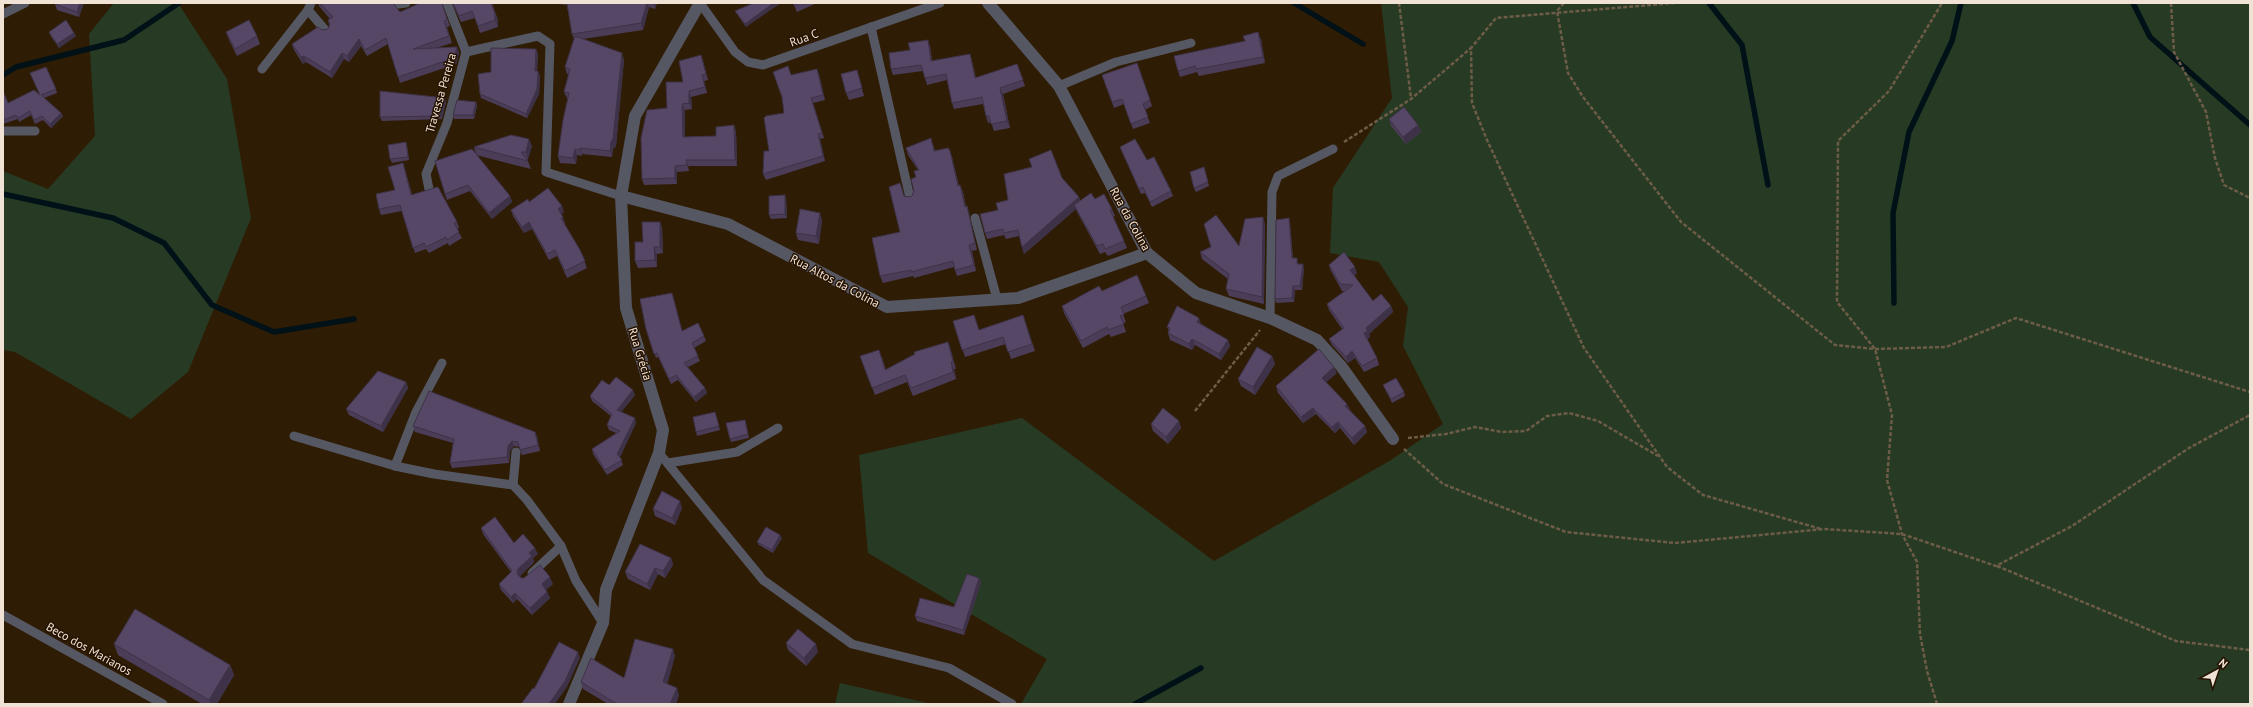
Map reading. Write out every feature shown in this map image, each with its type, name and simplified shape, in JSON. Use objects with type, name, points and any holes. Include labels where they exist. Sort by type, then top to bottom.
[{"type":"street","name":"Rua Grécia","points":[[569,704],[603,623],[606,590],[659,453],[663,430],[626,308],[621,196],[634,116],[700,3]]},
{"type":"street","name":"Rua da Colina","points":[[988,3],[1059,86],[1147,252],[1196,293],[1270,318],[1317,340],[1341,366],[1394,439]]},
{"type":"street","name":"Rua Altos da Colina","points":[[621,196],[728,224],[885,307],[1018,298],[1147,252]]},
{"type":"lane","points":[[3,14],[25,3]]},
{"type":"lane","name":"Travessa Pereira","points":[[429,189],[426,174],[447,123],[466,52],[447,3]]},
{"type":"lane","name":"Rua C","points":[[700,3],[735,52],[748,62],[763,65],[940,3]]},
{"type":"lane","points":[[262,70],[309,7],[326,31]]},
{"type":"lane","points":[[871,26],[910,198]]},
{"type":"lane","points":[[466,52],[538,36],[550,44],[546,172],[621,196]]},
{"type":"lane","points":[[1059,86],[1116,62],[1191,43]]},
{"type":"lane","points":[[3,131],[35,131]]},
{"type":"lane","points":[[1270,318],[1272,192],[1278,176],[1333,149]]},
{"type":"lane","points":[[975,218],[997,299]]},
{"type":"lane","points":[[395,466],[416,412],[442,362]]},
{"type":"lane","points":[[668,463],[737,452],[778,428]]},
{"type":"lane","points":[[294,436],[395,466],[434,474],[513,485],[528,500],[561,546],[576,581],[603,623]]},
{"type":"lane","points":[[513,485],[516,452]]},
{"type":"lane","points":[[659,453],[763,580],[852,644],[949,668],[1012,704]]},
{"type":"lane","points":[[525,579],[561,546]]},
{"type":"lane","name":"Beco dos Marianos","points":[[3,615],[163,704]]},
{"type":"path","points":[[1399,3],[1411,99]]},
{"type":"path","points":[[1564,3],[1557,12],[1568,73],[1583,97],[1681,222],[1835,345],[1875,349],[1946,347],[2016,318],[2250,392]]},
{"type":"path","points":[[1333,149],[1411,99],[1471,48],[1496,18],[1675,3]]},
{"type":"path","points":[[1937,704],[1927,671],[1920,634],[1917,562],[1902,534],[1886,480],[1892,415],[1875,349],[1837,302],[1838,141],[1890,91],[1942,3]]},
{"type":"path","points":[[2171,3],[2174,52],[2206,112],[2216,158],[2224,185],[2250,198]]},
{"type":"path","points":[[1471,48],[1472,103],[1487,140],[1584,348],[1667,468],[1703,495],[1824,529]]},
{"type":"path","points":[[1195,411],[1270,318]]},
{"type":"path","points":[[1394,439],[1446,434],[1476,427],[1502,432],[1526,431],[1547,416],[1569,413],[1598,421],[1660,457]]},
{"type":"path","points":[[1996,566],[2072,526],[2189,448],[2250,415]]},
{"type":"path","points":[[1394,439],[1443,484],[1566,532],[1675,543],[1824,529],[1902,534],[1996,566],[2176,641],[2250,650]]},
{"type":"green space","points":[[114,3],[178,3],[227,79],[251,218],[188,372],[131,419],[15,352],[3,350],[3,171],[48,189],[95,136],[89,34]]},
{"type":"green space","points":[[1381,3],[2250,3],[2250,704],[1021,704],[1047,659],[868,553],[859,455],[1022,418],[1214,561],[1391,460],[1443,424],[1403,346],[1408,307],[1379,262],[1330,253],[1333,188],[1392,98]]},
{"type":"green space","points":[[840,683],[932,704],[835,704]]},
{"type":"building","points":[[80,3],[77,12],[55,4]]},
{"type":"building","points":[[320,3],[393,3],[400,12],[420,3],[442,3],[447,20],[444,21],[449,36],[413,49],[457,47],[454,58],[398,77],[386,38],[365,50],[359,39],[347,56],[342,53],[330,72],[304,56],[301,57],[292,44],[318,27],[322,30],[328,29],[330,24],[328,20],[333,17]]},
{"type":"building","points":[[453,3],[491,3],[495,14],[495,20],[478,26],[472,11],[459,16]]},
{"type":"building","points":[[567,3],[647,3],[641,23],[572,34]]},
{"type":"building","points":[[754,3],[774,3],[745,24],[735,11]]},
{"type":"building","points":[[66,20],[74,33],[57,44],[49,32]]},
{"type":"building","points":[[249,20],[257,36],[235,49],[226,32]]},
{"type":"building","points":[[1258,32],[1263,57],[1196,69],[1195,66],[1178,71],[1174,56],[1245,41],[1243,36]]},
{"type":"building","points":[[575,36],[622,53],[613,139],[611,142],[610,151],[580,148],[580,150],[575,149],[573,158],[558,156],[563,120],[569,93],[564,92],[570,69],[565,67]]},
{"type":"building","points":[[928,40],[931,61],[970,54],[975,78],[1017,64],[1023,80],[1000,88],[1007,121],[991,124],[989,116],[986,116],[982,97],[952,103],[946,74],[925,78],[921,65],[891,69],[889,53],[910,50],[908,43]]},
{"type":"building","points":[[491,48],[536,49],[535,71],[538,71],[537,89],[526,114],[480,94],[478,74],[491,72]]},
{"type":"building","points":[[701,55],[706,74],[702,75],[705,87],[689,91],[689,103],[682,104],[683,137],[716,136],[716,127],[734,125],[735,160],[686,160],[687,165],[675,166],[675,178],[642,179],[641,138],[647,110],[667,108],[666,82],[683,82],[679,61]]},
{"type":"building","points":[[1137,63],[1150,100],[1143,104],[1148,117],[1131,124],[1122,99],[1112,102],[1102,75]]},
{"type":"building","points":[[788,66],[791,75],[817,69],[823,95],[811,98],[822,133],[818,134],[823,156],[763,174],[764,151],[769,151],[764,118],[766,116],[784,113],[782,97],[773,72]]},
{"type":"building","points":[[46,67],[56,89],[41,95],[61,113],[50,124],[42,116],[34,120],[30,111],[18,118],[16,115],[3,120],[3,91],[8,103],[34,90],[40,95],[30,73]]},
{"type":"building","points":[[857,70],[862,88],[846,93],[841,74]]},
{"type":"building","points":[[380,91],[445,98],[440,116],[380,117]]},
{"type":"building","points":[[457,100],[476,102],[473,115],[453,115]]},
{"type":"building","points":[[1404,107],[1418,125],[1403,137],[1389,119]]},
{"type":"building","points":[[511,135],[529,139],[526,152],[521,152],[528,161],[474,147]]},
{"type":"building","points":[[931,138],[934,151],[948,148],[950,151],[958,186],[960,185],[965,207],[967,206],[975,243],[969,245],[974,265],[955,270],[953,261],[911,272],[911,270],[880,276],[872,238],[900,232],[889,187],[900,183],[904,196],[912,196],[914,191],[911,179],[916,177],[914,171],[919,170],[906,148]]},
{"type":"building","points":[[1135,139],[1147,160],[1154,157],[1171,191],[1150,202],[1143,187],[1139,189],[1120,147]]},
{"type":"building","points":[[406,142],[408,157],[390,159],[388,145]]},
{"type":"building","points":[[472,149],[510,196],[489,213],[468,185],[445,194],[435,161]]},
{"type":"building","points":[[1051,150],[1062,178],[1079,197],[1022,247],[1018,230],[1004,233],[1003,229],[985,233],[980,214],[998,210],[996,203],[1008,200],[1004,174],[1032,167],[1029,159]]},
{"type":"building","points":[[403,163],[411,195],[438,187],[457,222],[454,223],[459,232],[447,240],[446,237],[426,247],[424,243],[413,248],[400,205],[379,209],[376,194],[395,190],[388,167]]},
{"type":"building","points":[[1204,167],[1208,182],[1194,188],[1190,172]]},
{"type":"building","points":[[548,188],[562,206],[558,209],[563,217],[561,218],[585,261],[565,271],[555,250],[547,254],[529,222],[522,227],[511,210],[528,199],[529,202]]},
{"type":"building","points":[[1091,193],[1095,199],[1104,194],[1112,209],[1110,210],[1124,241],[1105,249],[1103,244],[1097,246],[1074,205]]},
{"type":"building","points":[[785,195],[785,214],[769,215],[769,196]]},
{"type":"building","points":[[800,209],[820,213],[816,236],[796,233]]},
{"type":"building","points":[[1216,215],[1239,246],[1245,219],[1263,217],[1262,297],[1226,289],[1229,274],[1200,252],[1211,247],[1204,224]]},
{"type":"building","points":[[1289,218],[1292,258],[1297,258],[1297,264],[1303,264],[1300,286],[1293,286],[1292,298],[1275,299],[1276,220]]},
{"type":"building","points":[[642,222],[660,222],[660,247],[654,247],[655,260],[635,261],[635,242],[643,242]]},
{"type":"building","points":[[1344,252],[1355,267],[1350,270],[1373,301],[1381,294],[1391,306],[1366,328],[1368,331],[1364,333],[1377,358],[1362,366],[1352,351],[1346,357],[1329,339],[1344,328],[1327,304],[1353,285],[1340,284],[1329,265]]},
{"type":"building","points":[[1137,275],[1146,296],[1121,307],[1124,315],[1120,316],[1124,324],[1108,330],[1107,327],[1081,341],[1062,306],[1099,286],[1102,291]]},
{"type":"building","points":[[672,293],[682,331],[698,323],[704,336],[692,343],[698,356],[684,363],[705,388],[694,397],[676,375],[669,379],[657,353],[654,354],[646,329],[640,299]]},
{"type":"building","points":[[1177,306],[1199,318],[1197,322],[1228,340],[1219,354],[1192,339],[1189,344],[1168,333],[1170,328],[1167,327]]},
{"type":"building","points":[[974,315],[979,330],[1023,315],[1032,344],[1008,352],[1003,337],[962,350],[953,321]]},
{"type":"building","points":[[948,342],[953,361],[951,362],[953,372],[911,388],[905,375],[872,388],[860,356],[879,350],[885,370],[915,354],[914,352]]},
{"type":"building","points":[[1257,347],[1272,356],[1253,387],[1238,379]]},
{"type":"building","points":[[1319,349],[1334,367],[1322,378],[1347,404],[1345,406],[1365,426],[1352,438],[1338,422],[1332,427],[1313,408],[1301,417],[1276,386]]},
{"type":"building","points":[[378,371],[406,382],[381,426],[346,409]]},
{"type":"building","points":[[616,377],[633,390],[617,410],[635,418],[617,454],[622,460],[605,470],[592,449],[620,431],[607,425],[612,414],[590,396],[602,380],[609,385]]},
{"type":"building","points":[[1396,378],[1404,392],[1391,399],[1383,385]]},
{"type":"building","points":[[429,391],[535,432],[538,445],[520,450],[518,442],[512,441],[508,446],[507,457],[450,463],[454,439],[413,426]]},
{"type":"building","points":[[1163,408],[1179,421],[1166,437],[1151,424]]},
{"type":"building","points":[[715,412],[719,426],[696,432],[693,417]]},
{"type":"building","points":[[745,420],[748,434],[730,439],[726,423]]},
{"type":"building","points":[[662,491],[680,501],[672,518],[653,509]]},
{"type":"building","points":[[495,517],[514,543],[523,534],[535,548],[529,553],[532,556],[518,569],[517,574],[521,578],[524,578],[540,565],[550,577],[542,584],[547,592],[530,608],[515,593],[511,597],[499,584],[512,571],[481,528]]},
{"type":"building","points":[[766,527],[780,535],[772,550],[757,542]]},
{"type":"building","points":[[640,544],[671,558],[663,571],[655,568],[647,584],[625,572]]},
{"type":"building","points":[[967,574],[979,578],[963,630],[915,616],[920,598],[954,607]]},
{"type":"building","points":[[135,609],[230,665],[209,700],[114,644]]},
{"type":"building","points":[[798,629],[816,644],[804,658],[786,643]]},
{"type":"building","points":[[635,639],[673,649],[663,682],[677,688],[670,704],[617,704],[581,682],[591,658],[624,678]]},
{"type":"building","points":[[559,642],[578,652],[565,681],[549,704],[521,704],[533,688],[534,689]]},
{"type":"waterway","points":[[3,75],[16,67],[124,40],[179,3]]},
{"type":"waterway","points":[[1294,3],[1363,44]]},
{"type":"waterway","points":[[1709,3],[1742,45],[1768,185]]},
{"type":"waterway","points":[[1894,303],[1893,213],[1909,132],[1952,41],[1961,3]]},
{"type":"waterway","points":[[2133,3],[2150,37],[2250,125]]},
{"type":"waterway","points":[[3,194],[113,218],[164,243],[212,305],[274,332],[354,319]]},
{"type":"waterway","points":[[1135,704],[1201,668]]}]
